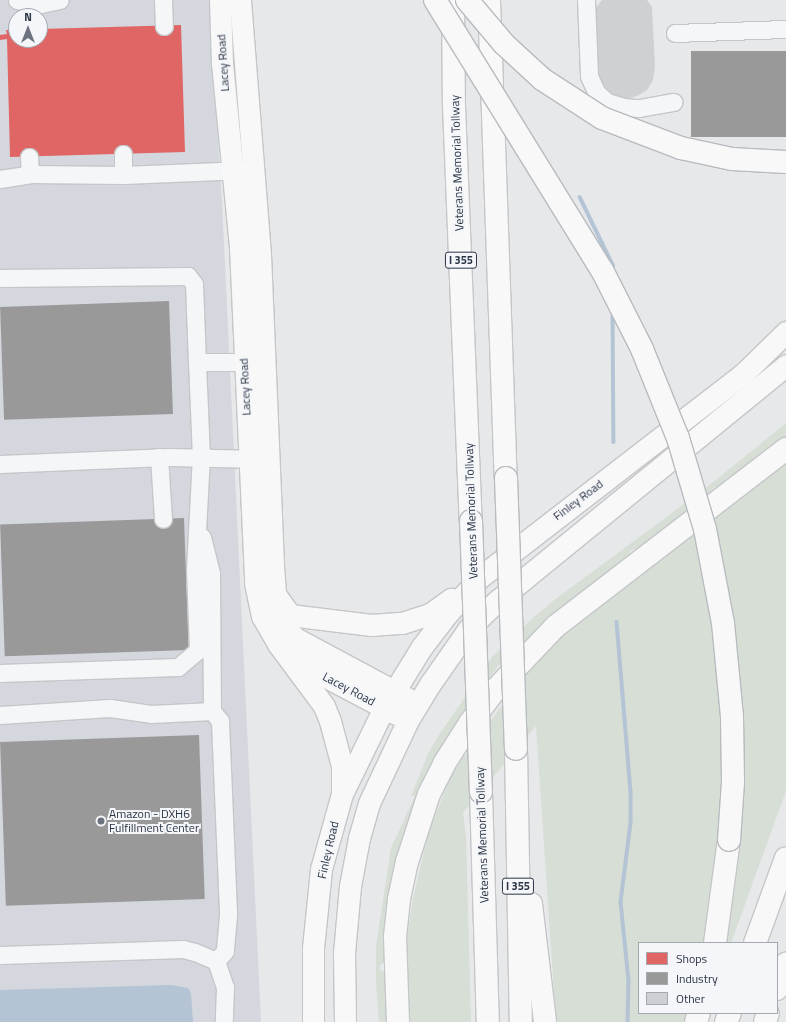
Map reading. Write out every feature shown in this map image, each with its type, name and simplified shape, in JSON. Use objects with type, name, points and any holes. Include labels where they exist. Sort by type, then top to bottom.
[{"type":"highway","points":[[435,0],[602,270],[642,349],[678,438],[705,530],[724,629],[733,743],[729,840],[715,942]]},
{"type":"highway","points":[[442,0],[454,106]]},
{"type":"highway","name":"Veterans Memorial Tollway","points":[[454,0],[454,106],[472,521],[488,1022]]},
{"type":"highway","points":[[467,0],[504,44],[542,79],[602,118],[681,148],[732,159],[786,162]]},
{"type":"highway","name":"I 355","points":[[489,0],[516,749],[521,1022]]},
{"type":"highway","points":[[398,1022],[395,937],[399,899],[407,862],[429,794],[444,764],[470,723],[520,662],[556,626],[786,449]]},
{"type":"highway","points":[[517,792],[545,1022]]},
{"type":"highway","points":[[755,942],[786,858]]},
{"type":"highway","points":[[778,986],[786,964]]},
{"type":"main road","name":"Lacey Road","points":[[220,0],[222,63],[240,247],[244,362],[260,459],[274,592],[280,621],[295,638],[389,700]]},
{"type":"main road","name":"Lacey Road","points":[[240,0],[260,254],[265,362],[255,583],[262,616],[288,657],[389,700]]},
{"type":"main road","name":"Finley Road","points":[[313,1022],[313,948],[321,869],[342,794],[389,700],[443,619],[479,578],[742,376],[786,332]]},
{"type":"main road","points":[[345,1022],[345,945],[350,886],[359,838],[369,803],[413,712],[469,628],[497,601],[786,365]]},
{"type":"main road","points":[[274,592],[290,615],[371,625],[402,623],[430,614],[479,578]]},
{"type":"main road","points":[[288,657],[324,706],[330,721],[342,766],[342,794]]},
{"type":"main road","points":[[389,700],[413,712]]},
{"type":"lane","points":[[22,6],[60,0]]},
{"type":"lane","points":[[163,0],[164,26]]},
{"type":"lane","points":[[586,0],[589,76],[596,92],[607,102],[622,107],[639,108],[673,102]]},
{"type":"lane","points":[[675,33],[786,29]]},
{"type":"lane","points":[[122,154],[123,174]]},
{"type":"lane","points":[[29,157],[30,174]]},
{"type":"lane","points":[[0,179],[30,174],[232,172],[253,169]]},
{"type":"lane","points":[[0,278],[188,276],[194,284],[201,456],[195,570],[198,650],[178,667],[0,673]]},
{"type":"lane","points":[[197,362],[265,362]]},
{"type":"lane","points":[[0,464],[201,456],[260,459]]},
{"type":"lane","points":[[159,457],[163,518]]},
{"type":"lane","points":[[198,516],[211,574],[212,711],[220,721],[228,915],[225,951],[216,961]]},
{"type":"lane","points":[[0,715],[110,708],[151,714],[212,711]]},
{"type":"lane","points":[[0,955],[183,949],[216,961]]},
{"type":"lane","points":[[216,961],[225,987],[225,1015],[236,1022]]},
{"type":"shaded area","points":[[0,0],[209,0],[222,203],[261,1022],[0,1022]]},
{"type":"shaded area","points":[[786,423],[786,438],[732,479],[726,478],[723,486],[714,487],[710,492],[711,496],[639,551],[635,549],[630,551],[630,557],[537,630],[498,666],[461,719],[385,947],[385,962],[380,965],[380,970],[385,972],[387,1022],[379,1022],[376,982],[376,946],[391,848],[415,796],[411,796],[428,754],[439,735],[493,656],[533,618],[553,601],[711,484]]},
{"type":"shaded area","points":[[786,464],[786,791],[731,942],[722,942],[712,897],[704,942],[638,942],[638,1014],[688,1014],[686,1022],[556,1022],[536,726],[463,813],[466,836],[471,1022],[409,1022],[407,938],[413,899],[428,834],[450,778],[463,758],[532,665],[557,641]]},
{"type":"water","points":[[171,985],[188,988],[191,993],[193,1022],[0,1022],[0,990]]},
{"type":"building: Shops","points":[[181,25],[185,152],[10,157],[7,39],[0,40],[0,35],[7,34],[6,30],[8,30],[8,48],[48,48],[48,29]]},
{"type":"building: Industry","points":[[691,51],[786,51],[786,137],[691,137]]},
{"type":"building: Industry","points":[[169,301],[173,414],[4,420],[0,307]]},
{"type":"building: Industry","points":[[184,518],[189,650],[5,656],[0,524]]},
{"type":"building: Industry","name":"Amazon - DXH6 Fulfillment Center","points":[[199,735],[205,899],[6,906],[0,742]]},
{"type":"building: Other","points":[[602,0],[647,0],[652,7],[655,68],[653,80],[647,90],[637,96],[625,99],[614,97],[604,90],[597,80],[594,20],[596,8]]},
{"type":"waterway","points":[[580,197],[613,265],[613,272]]},
{"type":"waterway","points":[[613,312],[614,442]]},
{"type":"waterway","points":[[617,622],[631,792],[631,823],[621,902],[629,981],[628,1022]]},
{"type":"place","name":"Amazon - DXH6 Fulfillment Center","points":[[101,821]]}]
